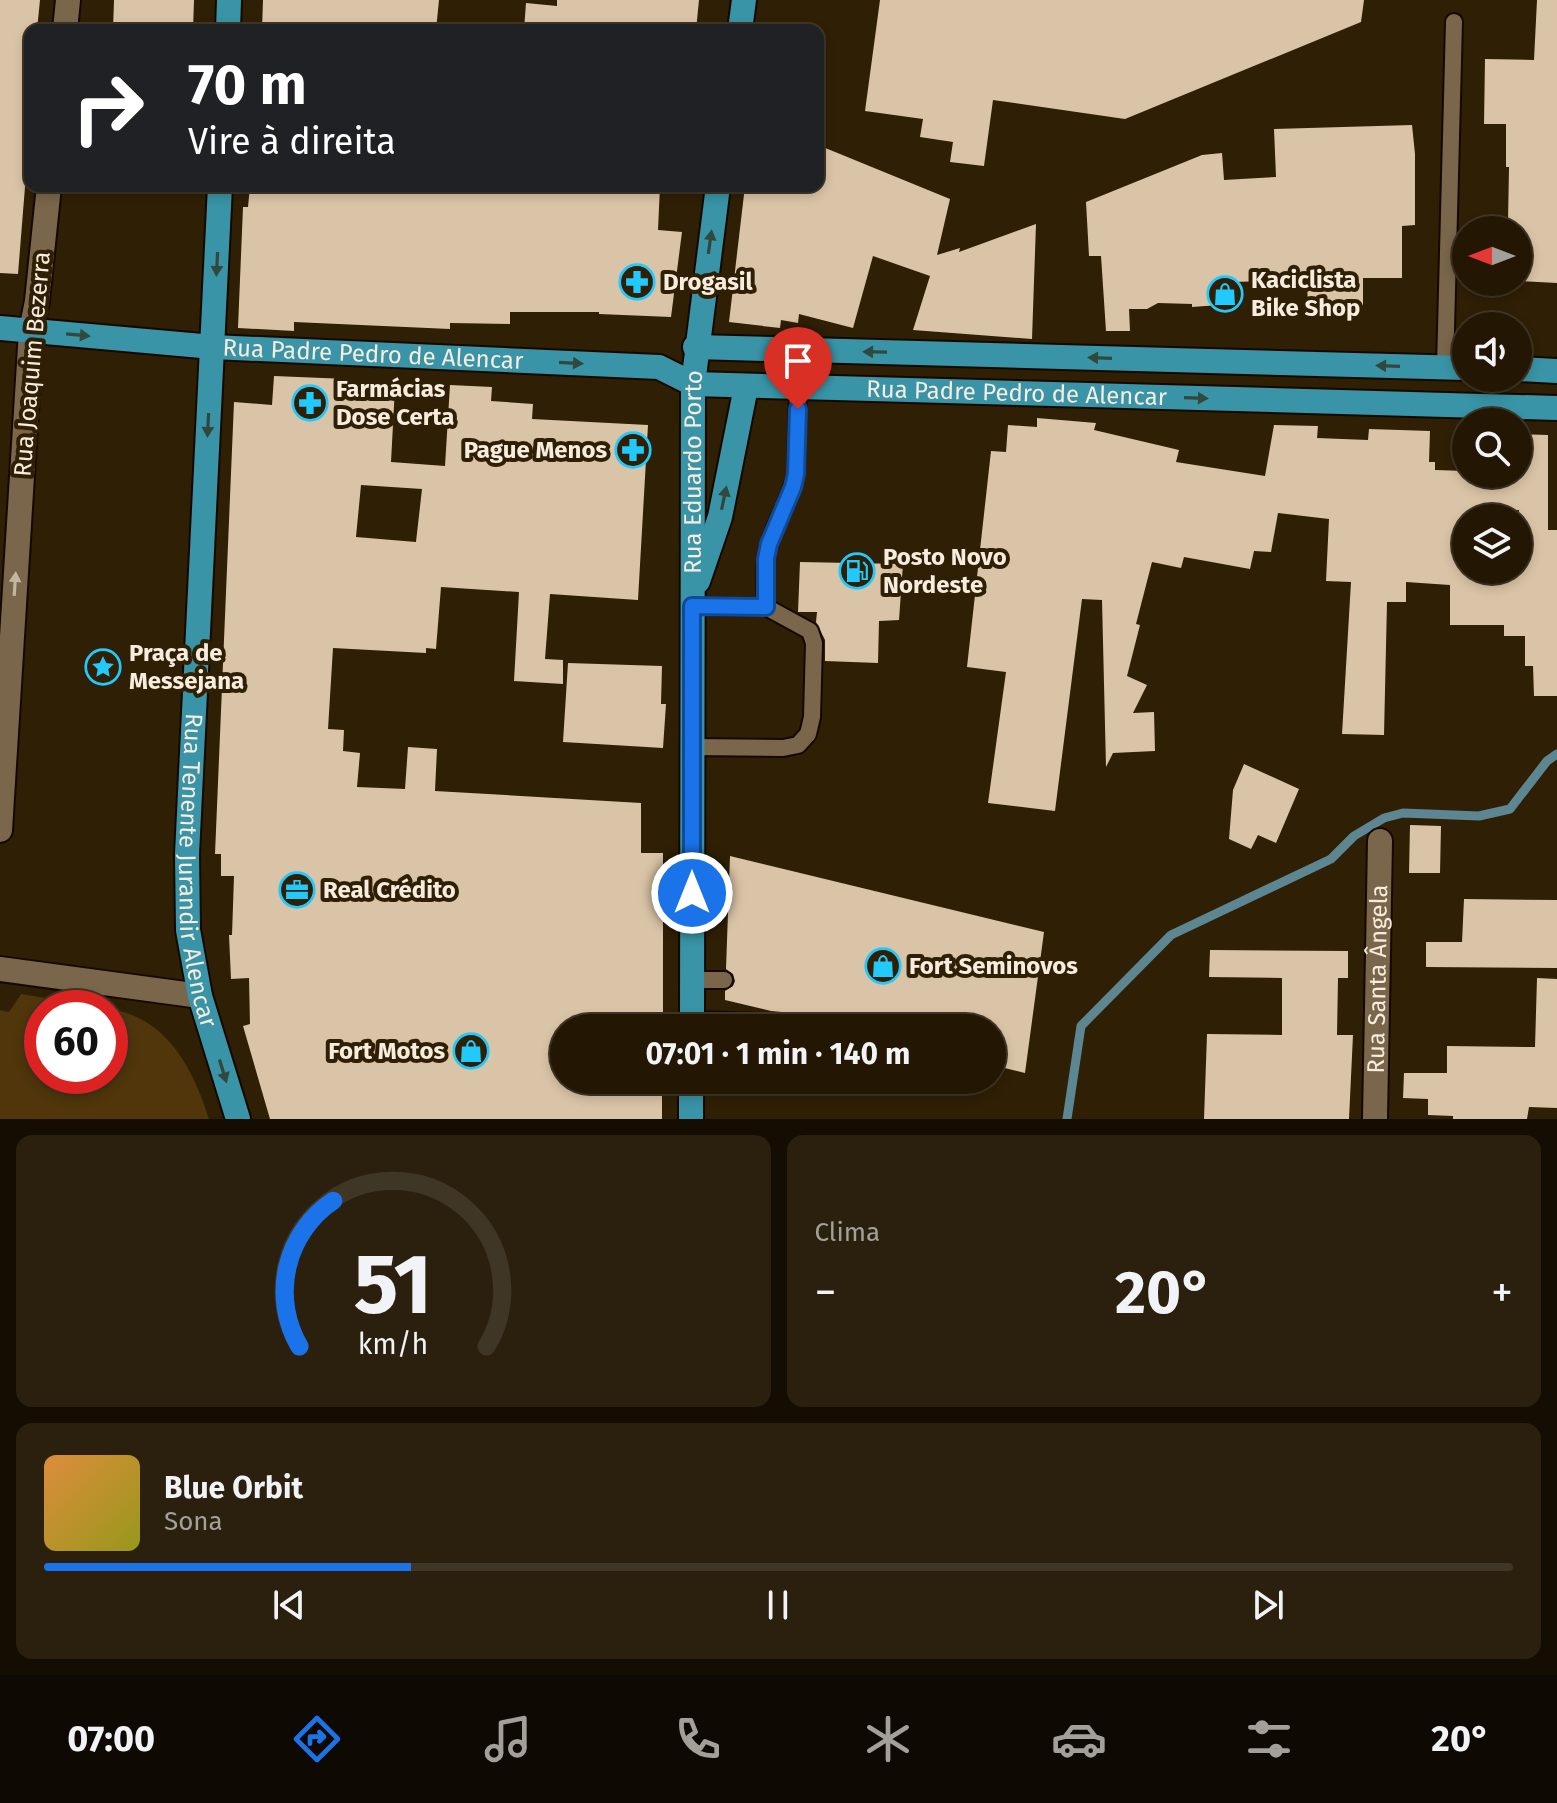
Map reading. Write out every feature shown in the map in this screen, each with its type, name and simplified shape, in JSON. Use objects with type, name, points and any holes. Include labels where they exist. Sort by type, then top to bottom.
[{"type":"main road","points":[[228,24],[229,0]]},
{"type":"main road","points":[[741,24],[744,0]]},
{"type":"main road","name":"Rua Tenente Jurandir Alencar","points":[[220,192],[187,854],[188,930],[200,996],[238,1119]]},
{"type":"main road","name":"Rua Eduardo Porto","points":[[692,1014],[693,384],[695,347],[717,192]]},
{"type":"main road","name":"Rua Padre Pedro de Alencar","points":[[0,328],[213,347],[659,367],[693,384],[746,387],[1557,408]]},
{"type":"main road","name":"Rua Padre Pedro de Alencar","points":[[695,347],[1452,368]]},
{"type":"main road","points":[[950,391],[953,354]]},
{"type":"main road","points":[[1532,370],[1557,371]]},
{"type":"main road","points":[[692,602],[720,517],[746,387]]},
{"type":"main road","points":[[691,1094],[691,1119]]},
{"type":"street","points":[[66,24],[68,0]]},
{"type":"street","name":"Rua Joaquim Bezerra","points":[[0,830],[31,331],[48,192]]},
{"type":"street","name":"Rua Santa Ângela","points":[[1375,1119],[1380,841]]},
{"type":"street","points":[[0,969],[200,996]]},
{"type":"lane","points":[[1454,22],[1456,312]]},
{"type":"lane","points":[[766,607],[769,544],[796,474],[798,388]]},
{"type":"lane","points":[[691,747],[783,748],[798,745],[808,734],[812,717],[814,643],[810,631],[766,607],[692,602]]},
{"type":"lane","points":[[693,980],[724,980]]},
{"type":"shaded area","points":[[21,994],[24,995],[24,1094],[128,1094],[128,1014],[162,1034],[175,1048],[195,1082],[209,1119],[0,1119],[0,1010],[9,1012]]},
{"type":"building","points":[[0,0],[40,0],[38,24],[24,24],[25,192],[18,274],[0,273]]},
{"type":"building","points":[[114,0],[194,0],[193,24],[113,24]]},
{"type":"building","points":[[263,0],[439,0],[437,24],[262,24]]},
{"type":"building","points":[[557,0],[699,0],[697,24],[524,24],[526,3],[557,6]]},
{"type":"building","points":[[880,0],[1364,0],[1361,22],[1125,119],[993,100],[984,166],[950,162],[953,142],[920,137],[923,119],[865,111]]},
{"type":"building","points":[[1537,0],[1557,0],[1557,283],[1532,282],[1532,216],[1508,216],[1506,124],[1484,124],[1485,59],[1534,60]]},
{"type":"building","points":[[1412,125],[1415,225],[1402,226],[1402,278],[1363,278],[1363,309],[1308,311],[1307,280],[1231,282],[1233,304],[1192,307],[1192,304],[1158,303],[1147,309],[1129,309],[1130,331],[1106,331],[1101,256],[1089,256],[1086,202],[1202,155],[1222,153],[1224,180],[1276,177],[1274,129]]},
{"type":"building","points":[[824,147],[950,199],[937,255],[960,248],[959,252],[1036,224],[1032,339],[913,330],[930,276],[873,256],[853,328],[799,314],[798,323],[781,320],[780,328],[729,322],[744,192],[824,192]]},
{"type":"building","points":[[249,192],[660,192],[658,230],[682,232],[671,317],[599,312],[510,312],[510,324],[450,323],[450,329],[294,322],[294,331],[238,328],[243,207],[248,207]]},
{"type":"building","points":[[274,376],[347,379],[348,385],[395,387],[391,462],[445,466],[450,385],[492,387],[491,401],[533,404],[532,419],[648,425],[638,600],[550,594],[545,659],[563,660],[563,684],[514,681],[519,592],[441,587],[436,649],[426,648],[426,653],[333,648],[328,729],[344,730],[343,751],[360,753],[357,787],[405,789],[408,747],[437,749],[435,791],[641,803],[641,853],[663,853],[663,1014],[550,1014],[550,1094],[662,1094],[662,1119],[270,1119],[243,1026],[250,1024],[249,978],[231,979],[229,935],[232,935],[234,876],[221,876],[221,854],[215,854],[234,402],[272,405]],"holes":[[[361,485],[422,489],[416,542],[356,537]]]},
{"type":"building","points":[[1037,418],[1096,423],[1094,430],[1179,450],[1176,462],[1265,476],[1274,425],[1318,426],[1317,438],[1368,440],[1369,429],[1430,431],[1429,462],[1435,462],[1435,470],[1452,471],[1452,488],[1532,488],[1532,434],[1548,435],[1548,530],[1557,530],[1557,696],[1534,696],[1533,666],[1525,666],[1525,636],[1504,636],[1504,625],[1450,625],[1450,585],[1406,582],[1406,602],[1387,602],[1384,735],[1342,734],[1351,582],[1326,581],[1329,519],[1278,513],[1271,552],[1254,551],[1250,569],[1184,557],[1181,568],[1152,562],[1127,676],[1147,685],[1133,713],[1154,712],[1155,751],[1113,753],[1106,767],[1102,600],[1082,599],[1055,811],[988,803],[1006,672],[967,667],[991,451],[1006,452],[1008,425],[1037,427]]},
{"type":"building","points":[[800,562],[903,564],[899,620],[879,621],[878,663],[825,661],[825,640],[816,622],[817,612],[798,612]]},
{"type":"building","points":[[568,663],[662,666],[661,704],[666,704],[663,748],[563,742]]},
{"type":"building","points":[[1244,764],[1299,789],[1276,843],[1258,835],[1251,849],[1229,839],[1233,790]]},
{"type":"building","points":[[1410,825],[1441,826],[1440,873],[1409,873]]},
{"type":"building","name":"Fort Seminovos","points":[[730,856],[1044,932],[1025,1073],[1006,1068],[1006,1014],[803,1014],[771,1011],[725,1000],[725,991],[735,981],[733,974],[726,969]]},
{"type":"building","points":[[1464,899],[1557,900],[1557,968],[1426,967],[1426,942],[1462,942]]},
{"type":"building","points":[[1210,950],[1348,951],[1348,978],[1338,978],[1337,1035],[1353,1035],[1349,1119],[1204,1119],[1207,1034],[1282,1035],[1282,978],[1209,977]]},
{"type":"building","points":[[1537,978],[1557,979],[1557,1108],[1529,1107],[1527,1119],[1453,1119],[1453,1116],[1428,1115],[1428,1099],[1403,1098],[1404,1073],[1447,1073],[1447,1046],[1535,1047]]},
{"type":"waterway","points":[[1067,1119],[1081,1026],[1171,935],[1331,859],[1354,836],[1384,818],[1403,813],[1479,816],[1510,809],[1547,761],[1557,754]]},
{"type":"place","name":"Drogasil","points":[[637,282]]},
{"type":"place","name":"Kaciclista Bike Shop","points":[[1225,294]]},
{"type":"place","name":"Farmácias Dose Certa","points":[[310,403]]},
{"type":"place","name":"Pague Menos","points":[[633,450]]},
{"type":"place","name":"Posto Novo Nordeste","points":[[857,571]]},
{"type":"place","name":"Praça de Messejana","points":[[103,667]]},
{"type":"place","name":"Real Crédito","points":[[297,890]]},
{"type":"place","name":"Fort Seminovos","points":[[883,966]]},
{"type":"place","name":"Fort Motos","points":[[471,1051]]},
{"type":"route","points":[[692,893],[692,606],[766,607],[769,544],[796,474],[798,409]]}]
